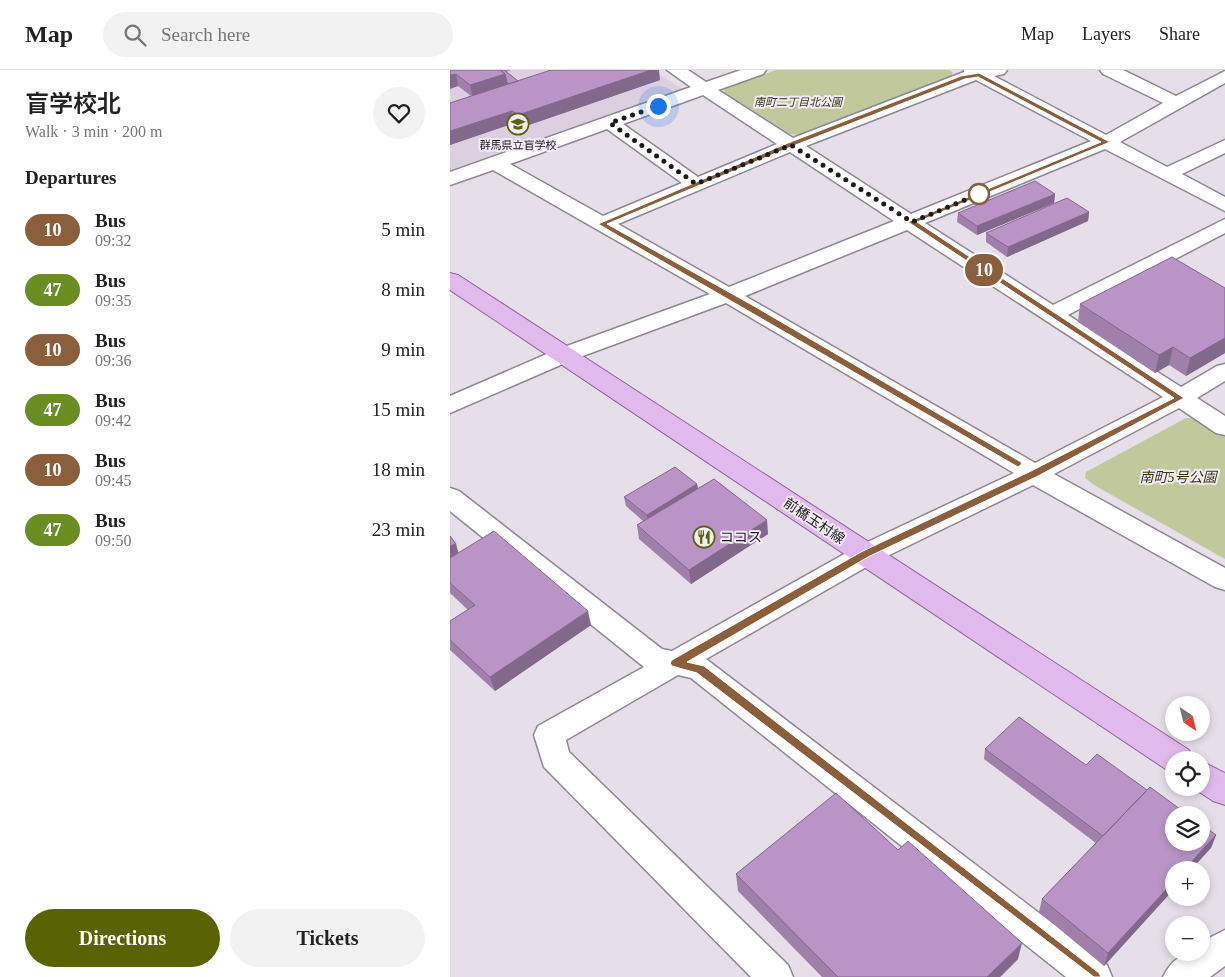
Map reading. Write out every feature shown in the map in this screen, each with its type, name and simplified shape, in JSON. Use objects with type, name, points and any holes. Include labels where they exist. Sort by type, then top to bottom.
[{"type":"main road","name":"前橋玉村線","points":[[450,280],[1165,751]]},
{"type":"main road","points":[[1210,782],[1225,791]]},
{"type":"street","points":[[676,70],[1225,427]]},
{"type":"street","points":[[450,179],[758,70]]},
{"type":"street","points":[[601,224],[974,72],[998,70]]},
{"type":"street","points":[[1109,70],[1177,103]]},
{"type":"street","points":[[974,72],[1225,205]]},
{"type":"street","points":[[450,405],[564,355],[728,295],[1106,142],[1225,76]]},
{"type":"street","points":[[610,123],[696,184]]},
{"type":"street","points":[[1167,174],[1225,146]]},
{"type":"street","points":[[496,164],[728,295],[1034,474],[1225,580]]},
{"type":"street","points":[[1053,314],[1225,225]]},
{"type":"street","points":[[775,977],[555,758],[549,735],[865,555],[1034,474],[1180,398],[1225,371]]},
{"type":"street","points":[[450,497],[653,658],[700,669],[1094,977]]},
{"type":"street","points":[[1181,977],[1225,946]]},
{"type":"shaded area","name":"群馬県立盲学校","points":[[450,70],[652,70],[684,90],[450,172]]},
{"type":"green space","name":"南町二丁目北公園","points":[[776,70],[949,70],[953,72],[950,77],[801,135],[789,134],[724,93],[725,88]]},
{"type":"green space","name":"南町5号公園","points":[[1186,418],[1194,418],[1225,436],[1225,559],[1094,485],[1085,478],[1086,472]]},
{"type":"building","points":[[450,70],[500,70],[505,74],[470,85],[456,74],[450,75]]},
{"type":"building","points":[[500,70],[504,70],[518,81],[509,84],[505,74]]},
{"type":"building","points":[[551,70],[651,70],[518,115],[512,111],[450,131],[450,103]]},
{"type":"building","points":[[1035,181],[1055,194],[977,226],[958,213]]},
{"type":"building","points":[[1067,198],[1089,212],[1008,247],[986,233]]},
{"type":"building","points":[[1172,257],[1225,288],[1225,338],[1190,358],[1173,347],[1159,355],[1080,304]]},
{"type":"building","points":[[675,467],[697,484],[647,515],[624,497]]},
{"type":"building","name":"ココス","points":[[714,479],[767,520],[689,570],[637,525]]},
{"type":"building","points":[[494,531],[588,611],[490,677],[450,640],[450,621],[475,605],[450,583],[450,558]]},
{"type":"building","points":[[450,536],[456,544],[450,546]]},
{"type":"building","points":[[1019,717],[1086,765],[1097,754],[1147,790],[1103,836],[985,749]]},
{"type":"building","points":[[1150,787],[1176,806],[1165,806],[1165,851],[1201,851],[1192,861],[1165,861],[1165,891],[1108,953],[1042,899]]},
{"type":"building","points":[[836,793],[898,850],[908,841],[1022,943],[987,977],[838,977],[736,874]]},
{"type":"building","points":[[1210,831],[1216,835],[1210,842]]},
{"type":"bus line","name":"10","points":[[1018,464],[751,308],[601,224],[611,218],[791,145],[963,78],[979,75],[1106,142],[912,222],[1180,398],[1034,474],[865,555],[676,663],[700,669],[1094,977]]},
{"type":"place","name":"群馬県立盲学校","points":[[518,124]]},
{"type":"place","name":"ココス","points":[[704,537]]},
{"type":"route","points":[[658,106],[610,123],[696,184],[791,145],[912,222],[982,193],[979,194]]}]
